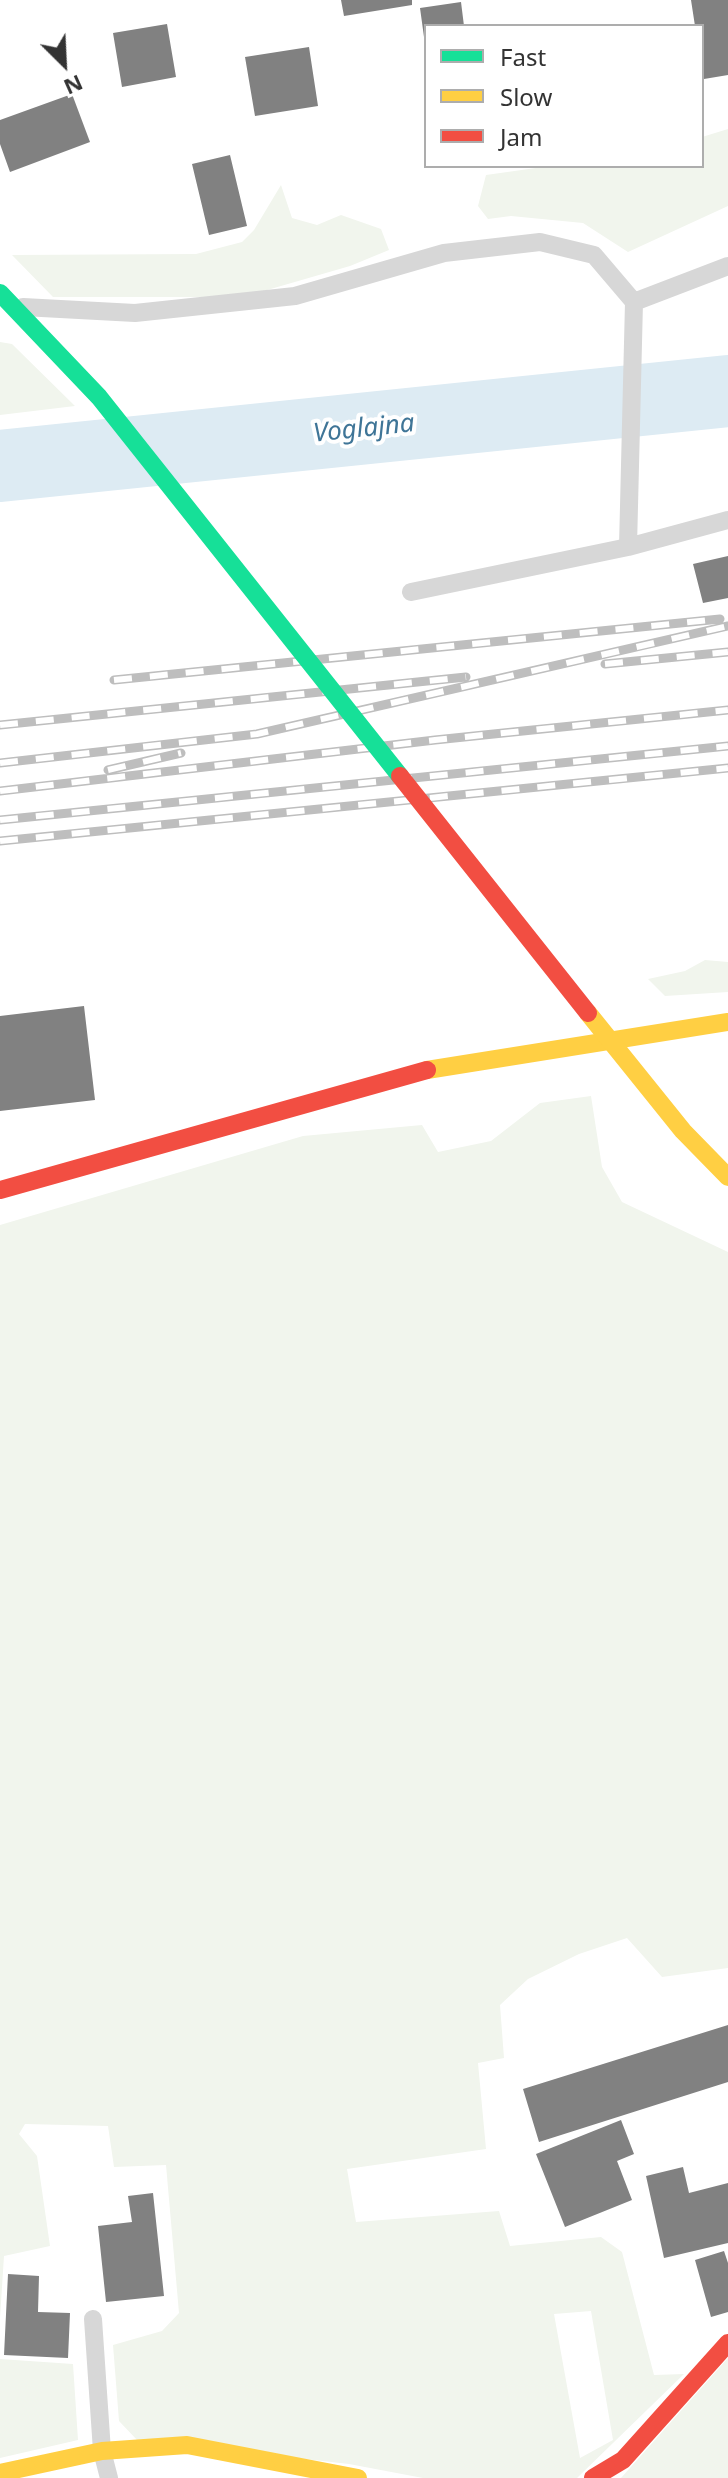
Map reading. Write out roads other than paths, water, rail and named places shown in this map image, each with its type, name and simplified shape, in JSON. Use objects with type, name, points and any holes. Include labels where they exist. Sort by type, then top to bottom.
[{"type":"street","points":[[0,293],[99,397],[637,1075],[683,1131],[728,1177]]},
{"type":"street","points":[[0,1190],[407,1073],[728,1022]]},
{"type":"street","points":[[593,2478],[623,2460],[728,2343]]},
{"type":"street","points":[[0,2473],[102,2451],[187,2445],[358,2478]]},
{"type":"lane","points":[[0,306],[135,313],[295,296],[444,253],[540,242],[594,255],[634,302],[628,547]]},
{"type":"lane","points":[[634,302],[728,266]]},
{"type":"lane","points":[[411,592],[628,547],[728,520]]},
{"type":"lane","points":[[93,2319],[102,2451],[109,2478]]},
{"type":"waterway","name":"Voglajna","points":[[0,466],[728,391]]},
{"type":"railway","points":[[114,680],[720,619]]},
{"type":"railway","points":[[0,763],[257,734],[728,626]]},
{"type":"railway","points":[[605,664],[728,652]]},
{"type":"railway","points":[[0,725],[466,677]]},
{"type":"railway","points":[[0,791],[435,740],[728,710]]},
{"type":"railway","points":[[0,820],[728,746]]},
{"type":"railway","points":[[108,770],[181,753]]},
{"type":"railway","points":[[0,841],[728,768]]}]
